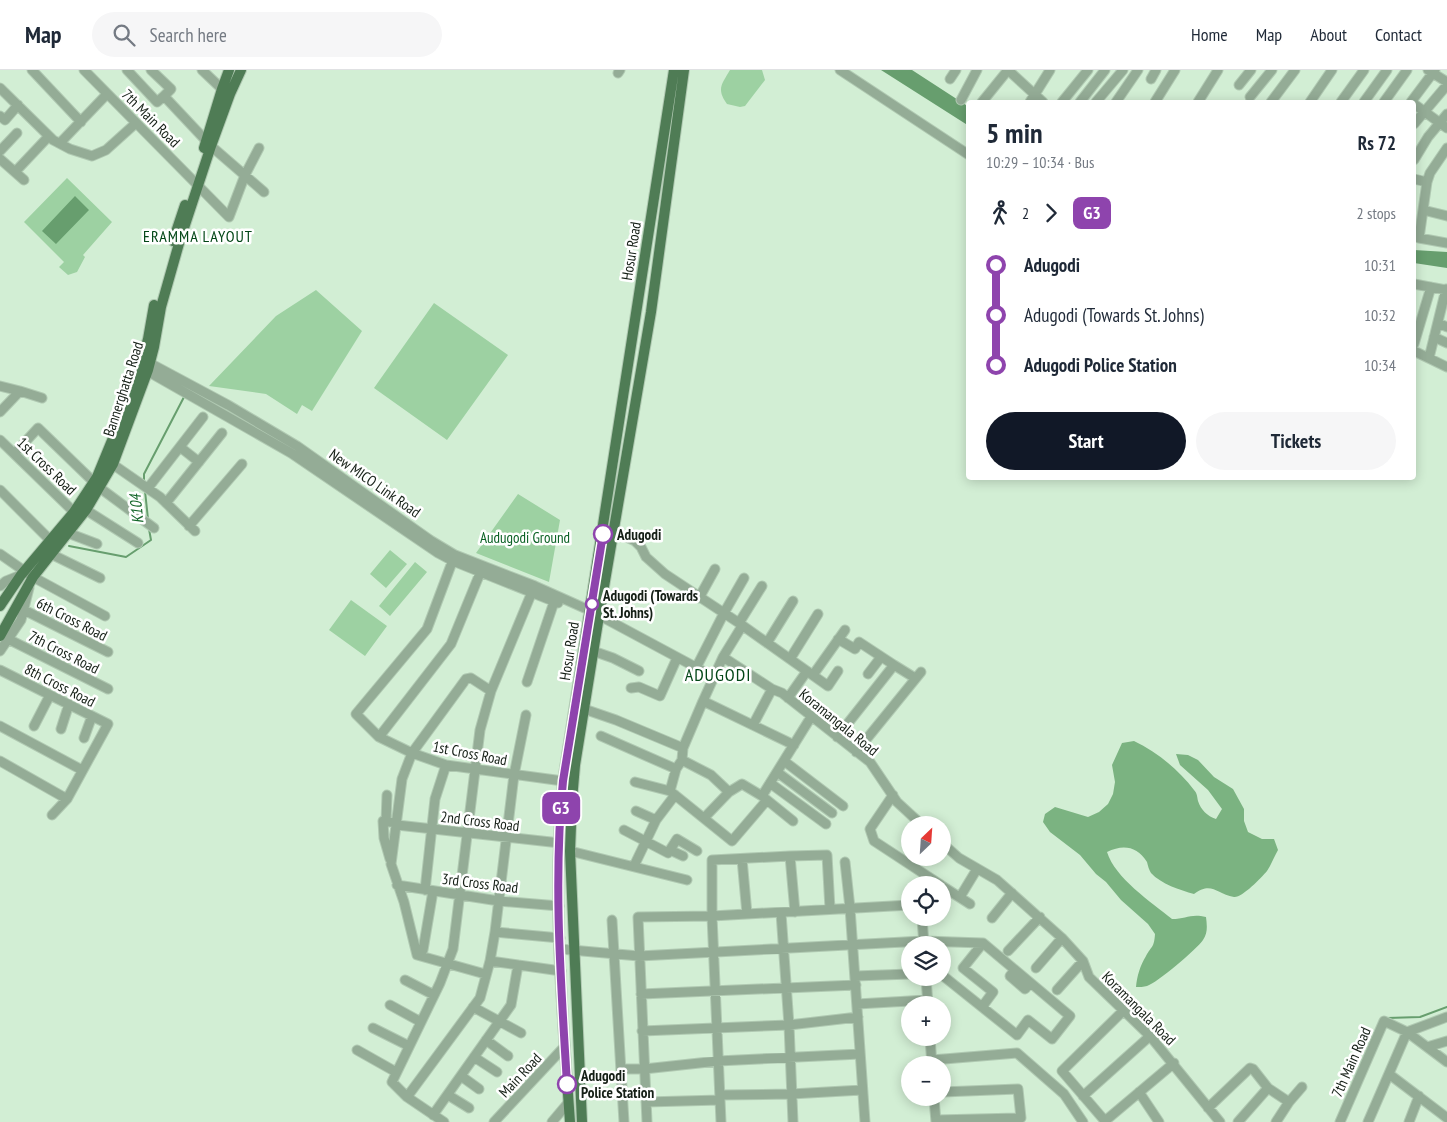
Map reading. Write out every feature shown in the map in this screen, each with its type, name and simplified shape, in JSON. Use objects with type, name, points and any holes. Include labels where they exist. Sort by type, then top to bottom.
[{"type":"main road","name":"Bannerghatta Road","points":[[4,638],[31,580],[86,510],[109,462],[125,409],[145,365],[160,307],[162,290],[180,240],[222,89],[230,70]]},
{"type":"main road","name":"Bannerghatta Road","points":[[208,143],[241,70]]},
{"type":"main road","name":"Hosur Road","points":[[582,1122],[570,851],[572,800],[593,652],[594,616],[674,70]]},
{"type":"main road","name":"Hosur Road","points":[[570,1122],[559,906],[560,814],[563,781],[594,616],[613,530],[651,312],[684,70]]},
{"type":"main road","name":"Bannerghatta Road","points":[[0,606],[23,573],[97,485]]},
{"type":"street","points":[[32,70],[81,122]]},
{"type":"street","name":"7th Main Road","points":[[84,70],[230,217],[245,175]]},
{"type":"street","points":[[127,70],[157,102],[171,89],[151,70]]},
{"type":"street","points":[[202,70],[222,89]]},
{"type":"street","points":[[840,70],[966,153]]},
{"type":"street","points":[[950,79],[956,70]]},
{"type":"street","points":[[961,100],[977,70]]},
{"type":"street","points":[[984,100],[1008,70],[1041,100]]},
{"type":"street","points":[[1031,100],[1050,70]]},
{"type":"street","points":[[1064,100],[1088,70]]},
{"type":"street","points":[[1082,100],[1105,70]]},
{"type":"street","points":[[1098,100],[1123,70]]},
{"type":"street","points":[[1117,100],[1138,70]]},
{"type":"street","points":[[1151,79],[1156,70]]},
{"type":"street","points":[[1157,100],[1175,70]]},
{"type":"street","points":[[1199,100],[1218,70]]},
{"type":"street","points":[[1239,85],[1251,70]]},
{"type":"street","points":[[1250,97],[1272,70]]},
{"type":"street","points":[[1272,100],[1295,70]]},
{"type":"street","points":[[1311,100],[1332,70]]},
{"type":"street","points":[[1342,100],[1364,70]]},
{"type":"street","points":[[1365,100],[1387,70]]},
{"type":"street","points":[[1385,100],[1407,70]]},
{"type":"street","points":[[1414,100],[1432,71],[1447,83],[1416,122]]},
{"type":"street","points":[[0,88],[49,136],[70,149],[92,156],[106,150],[136,123]]},
{"type":"street","points":[[60,144],[107,94]]},
{"type":"street","points":[[164,96],[208,143],[264,192]]},
{"type":"street","points":[[0,116],[4,120],[18,105]]},
{"type":"street","points":[[1416,106],[1443,126]]},
{"type":"street","points":[[1416,157],[1428,138],[1443,126],[1447,114]]},
{"type":"street","points":[[0,151],[17,133]]},
{"type":"street","points":[[15,172],[49,136]]},
{"type":"street","points":[[245,175],[259,148]]},
{"type":"street","points":[[1447,148],[1430,173],[1416,238],[1447,242]]},
{"type":"street","points":[[0,159],[24,180]]},
{"type":"street","points":[[1416,179],[1427,182]]},
{"type":"street","points":[[1427,212],[1447,216]]},
{"type":"street","points":[[1416,284],[1446,289],[1429,358]]},
{"type":"street","points":[[1416,337],[1431,287]]},
{"type":"street","points":[[1438,322],[1447,327]]},
{"type":"street","points":[[1434,337],[1447,343]]},
{"type":"street","points":[[1416,352],[1447,367]]},
{"type":"street","name":"New MICO Link Road","points":[[145,365],[228,405],[297,446],[454,558],[594,616]]},
{"type":"street","points":[[0,386],[42,398]]},
{"type":"street","points":[[0,412],[20,391]]},
{"type":"street","points":[[146,487],[203,417]]},
{"type":"street","points":[[15,454],[38,428],[97,485],[154,528]]},
{"type":"street","points":[[166,503],[222,433]]},
{"type":"street","name":"1st Cross Road","points":[[0,440],[74,512]]},
{"type":"street","points":[[180,447],[199,462]]},
{"type":"street","points":[[109,462],[146,487],[192,528],[242,464]]},
{"type":"street","points":[[0,490],[50,540]]},
{"type":"street","points":[[86,510],[138,543]]},
{"type":"street","points":[[613,530],[636,541],[646,557],[665,574],[828,686],[838,671]]},
{"type":"street","points":[[68,533],[97,544]]},
{"type":"street","points":[[0,554],[31,580],[105,616]]},
{"type":"street","points":[[51,554],[100,578]]},
{"type":"street","name":"1st Cross Road","points":[[454,558],[427,630],[356,714],[379,737],[412,753],[446,765],[563,781]]},
{"type":"street","points":[[379,737],[451,644],[482,569]]},
{"type":"street","name":"New MICO Link Road","points":[[482,569],[554,602],[594,616]]},
{"type":"street","points":[[699,598],[715,569]]},
{"type":"street","points":[[0,586],[23,573]]},
{"type":"street","points":[[696,668],[744,578]]},
{"type":"street","points":[[0,651],[4,638],[21,620],[31,580]]},
{"type":"street","points":[[634,866],[656,820],[672,793],[676,769],[682,760],[683,748],[722,657],[762,586]]},
{"type":"street","points":[[444,1122],[408,1097],[392,1082],[448,964],[453,948],[480,730],[491,691],[532,592]]},
{"type":"street","points":[[766,643],[792,600]]},
{"type":"street","points":[[527,682],[554,602]]},
{"type":"street","name":"6th Cross Road","points":[[24,610],[108,652]]},
{"type":"street","points":[[790,659],[818,614]]},
{"type":"street","points":[[594,616],[620,631],[625,630],[714,677]]},
{"type":"street","points":[[788,698],[845,630]]},
{"type":"street","name":"7th Cross Road","points":[[4,638],[108,689]]},
{"type":"street","points":[[838,639],[855,649],[860,642],[894,665],[918,675],[856,752]]},
{"type":"street","points":[[593,652],[613,658],[639,670]]},
{"type":"street","name":"Koramangala Road","points":[[722,657],[772,689],[782,693],[870,762],[898,802],[913,816]]},
{"type":"street","points":[[868,674],[881,657]]},
{"type":"street","points":[[631,688],[639,686],[660,696],[677,658]]},
{"type":"street","points":[[837,737],[894,665]]},
{"type":"street","name":"8th Cross Road","points":[[0,670],[108,724],[82,770]]},
{"type":"street","points":[[391,864],[402,779],[412,753],[466,679],[471,678],[491,691]]},
{"type":"street","points":[[753,724],[772,689]]},
{"type":"street","points":[[34,726],[50,696]]},
{"type":"street","points":[[702,701],[794,745]]},
{"type":"street","points":[[61,729],[70,704]]},
{"type":"street","points":[[584,709],[683,748]]},
{"type":"street","points":[[408,1097],[480,998],[490,961],[495,932],[514,775],[526,715]]},
{"type":"street","points":[[84,738],[92,716]]},
{"type":"street","points":[[635,782],[672,793],[732,841],[764,798],[770,783],[811,717]]},
{"type":"street","points":[[0,726],[82,770],[67,799],[52,815]]},
{"type":"street","points":[[601,736],[676,769]]},
{"type":"street","points":[[682,760],[711,775],[728,792]]},
{"type":"street","points":[[784,760],[843,806]]},
{"type":"street","points":[[0,761],[67,799]]},
{"type":"street","points":[[417,955],[423,950],[435,799],[446,765]]},
{"type":"street","points":[[777,772],[832,813]]},
{"type":"street","points":[[770,783],[826,824]]},
{"type":"street","points":[[704,818],[728,792],[742,784],[764,798],[792,821]]},
{"type":"street","points":[[387,795],[386,822],[383,821],[384,838],[397,885],[404,902],[417,955]]},
{"type":"street","points":[[893,795],[870,829],[874,841],[928,876]]},
{"type":"street","points":[[636,811],[656,820]]},
{"type":"street","name":"2nd Cross Road","points":[[386,822],[560,843]]},
{"type":"street","points":[[624,830],[668,853],[676,840],[698,851]]},
{"type":"street","points":[[670,850],[683,856]]},
{"type":"street","points":[[570,851],[687,880]]},
{"type":"street","name":"Koramangala Road","points":[[951,851],[958,858],[997,880],[1062,938],[1084,961],[1090,977],[1150,1036],[1174,1063],[1218,1122]]},
{"type":"street","points":[[721,1122],[712,916],[712,860],[827,855],[830,910]]},
{"type":"street","points":[[790,856],[795,912]]},
{"type":"street","points":[[742,859],[746,914]]},
{"type":"street","points":[[845,862],[856,980],[865,1122]]},
{"type":"street","points":[[960,897],[977,868]]},
{"type":"street","name":"3rd Cross Road","points":[[397,885],[499,901],[559,906]]},
{"type":"street","points":[[951,891],[970,904]]},
{"type":"street","points":[[992,918],[1012,893]]},
{"type":"street","points":[[647,1122],[638,917],[712,916],[901,905]]},
{"type":"street","points":[[780,913],[789,1024],[793,1122]]},
{"type":"street","points":[[1008,951],[1040,917]]},
{"type":"street","points":[[612,920],[624,1122]]},
{"type":"street","points":[[495,932],[560,938]]},
{"type":"street","points":[[1036,968],[1062,938]]},
{"type":"street","points":[[560,949],[615,952],[639,956],[783,947],[901,943]]},
{"type":"street","points":[[951,943],[983,943],[1070,1016],[1052,1039],[1028,1020],[1017,1035],[951,982]]},
{"type":"street","points":[[982,1007],[993,992],[963,968],[983,943]]},
{"type":"street","points":[[417,955],[485,974]]},
{"type":"street","points":[[490,961],[561,971]]},
{"type":"street","points":[[1057,990],[1084,961]]},
{"type":"street","points":[[433,1115],[511,1005],[518,965]]},
{"type":"street","points":[[641,994],[786,988],[901,975]]},
{"type":"street","points":[[405,980],[434,994]]},
{"type":"street","points":[[857,1004],[901,1003]]},
{"type":"street","points":[[390,1005],[421,1022]]},
{"type":"street","points":[[473,1007],[521,1033]]},
{"type":"street","points":[[1122,1010],[1062,1071],[1105,1121],[1174,1063]]},
{"type":"street","points":[[1368,1122],[1406,1032],[1447,1017]]},
{"type":"street","points":[[642,1031],[789,1024],[858,1018]]},
{"type":"street","name":"7th Main Road","points":[[1340,1122],[1384,1021],[1406,1032]]},
{"type":"street","points":[[373,1028],[409,1046]]},
{"type":"street","points":[[1406,1032],[1447,1062]]},
{"type":"street","points":[[1083,1096],[1150,1036]]},
{"type":"street","points":[[486,1040],[508,1056]]},
{"type":"street","points":[[1427,1047],[1447,1041]]},
{"type":"street","name":"Main Road","points":[[494,1122],[565,1046]]},
{"type":"street","points":[[357,1050],[396,1072]]},
{"type":"street","points":[[951,1060],[1017,1053],[1064,1094],[1083,1122]]},
{"type":"street","points":[[621,1069],[644,1069],[718,1061],[860,1054]]},
{"type":"street","points":[[474,1057],[497,1072]]},
{"type":"street","points":[[1208,1108],[1250,1068],[1253,1069],[1268,1088],[1290,1102]]},
{"type":"street","points":[[1389,1074],[1447,1118]]},
{"type":"street","points":[[461,1076],[479,1089]]},
{"type":"street","points":[[1276,1122],[1302,1086]]},
{"type":"street","points":[[1238,1122],[1268,1088]]},
{"type":"street","points":[[935,1106],[936,1121],[1021,1118],[1018,1089],[951,1092]]},
{"type":"street","points":[[646,1102],[862,1090]]},
{"type":"street","points":[[1139,1092],[1159,1122]]},
{"type":"street","points":[[448,1095],[469,1108]]},
{"type":"street","points":[[1409,1122],[1419,1096]]},
{"type":"street","points":[[552,1122],[568,1103]]},
{"type":"green space","points":[[730,70],[762,70],[765,80],[745,106],[740,107],[727,104],[724,99],[721,87]]},
{"type":"green space","points":[[67,178],[112,222],[83,255],[85,257],[77,272],[68,275],[59,267],[64,262],[24,222]]},
{"type":"green space","points":[[316,290],[362,331],[312,411],[302,405],[297,414],[266,394],[209,386],[276,316]]},
{"type":"green space","points":[[434,303],[508,355],[447,440],[374,388]]},
{"type":"green space","name":"Audugodi Ground","points":[[518,494],[560,520],[549,582],[476,553]]},
{"type":"green space","points":[[390,550],[407,564],[386,588],[370,574]]},
{"type":"green space","points":[[415,562],[427,572],[390,616],[379,606]]},
{"type":"green space","points":[[351,600],[387,626],[365,656],[329,630]]},
{"type":"shaded area","points":[[881,70],[912,70],[966,105],[966,124]]},
{"type":"shaded area","points":[[75,196],[89,210],[56,244],[42,231]]},
{"type":"shaded area","points":[[1416,250],[1447,252],[1447,268],[1416,263]]},
{"type":"shaded area","points":[[1134,741],[1151,750],[1174,769],[1195,791],[1203,810],[1216,819],[1222,809],[1208,790],[1180,765],[1176,754],[1188,755],[1198,760],[1214,777],[1233,789],[1244,809],[1244,821],[1248,832],[1262,839],[1274,839],[1278,850],[1268,869],[1256,883],[1242,894],[1234,897],[1210,888],[1200,890],[1194,894],[1183,891],[1155,877],[1151,873],[1147,862],[1134,850],[1124,847],[1107,852],[1111,862],[1126,880],[1172,919],[1192,916],[1206,917],[1205,937],[1199,944],[1159,979],[1147,986],[1139,987],[1136,987],[1139,971],[1153,944],[1155,934],[1148,924],[1121,900],[1080,855],[1050,832],[1043,822],[1045,814],[1055,807],[1088,817],[1099,812],[1108,804],[1113,794],[1115,782],[1112,765],[1122,743]]},
{"type":"waterway","name":"K104","points":[[144,482],[144,474],[184,397]]},
{"type":"waterway","name":"K104","points":[[145,491],[148,519]]},
{"type":"waterway","name":"K104","points":[[69,546],[126,557],[151,540],[149,529]]},
{"type":"waterway","points":[[1387,1018],[1420,1017],[1447,1007]]},
{"type":"bus line","name":"G3","points":[[567,1084],[560,949],[560,814],[563,781],[603,534]]},
{"type":"place","name":"Adugodi","points":[[603,534]]},
{"type":"place","name":"Adugodi (Towards St. Johns)","points":[[592,604]]},
{"type":"place","name":"Adugodi Police Station","points":[[567,1084]]},
{"type":"district","name":"ERAMMA LAYOUT","points":[[198,236]]},
{"type":"district","name":"ADUGODI","points":[[718,674]]}]
